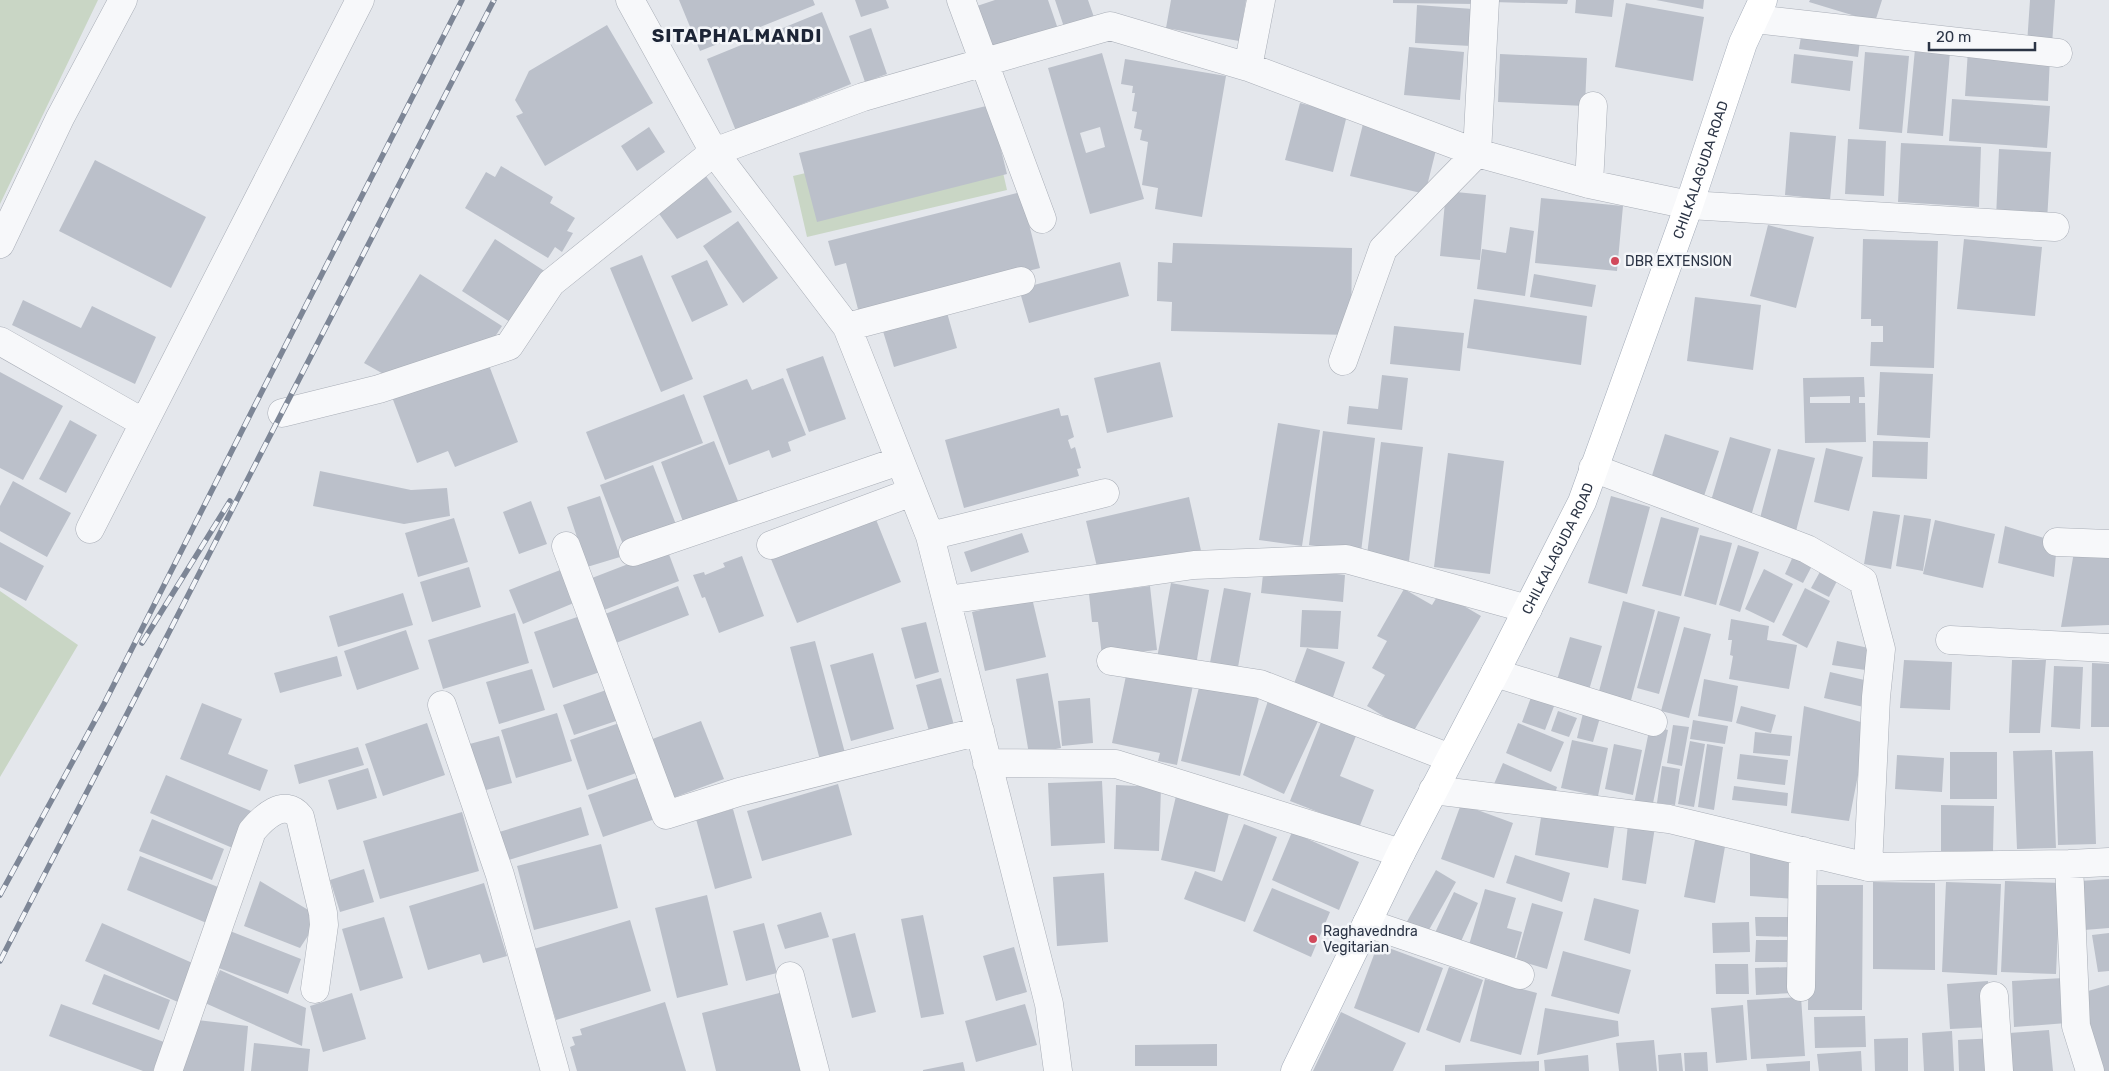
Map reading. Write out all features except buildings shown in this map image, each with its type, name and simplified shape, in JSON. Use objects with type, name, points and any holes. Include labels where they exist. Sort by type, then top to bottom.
[{"type":"main road","name":"CHILKALAGUDA ROAD","points":[[1295,1071],[1400,853],[1582,502],[1689,205],[1743,43],[1759,9]]},
{"type":"street","points":[[0,244],[60,118],[123,0]]},
{"type":"street","points":[[90,529],[360,0]]},
{"type":"street","points":[[630,0],[714,152],[847,327],[930,536],[1049,1004],[1058,1071]]},
{"type":"street","points":[[961,0],[1042,219]]},
{"type":"street","points":[[1248,67],[1261,0]]},
{"type":"street","points":[[1343,361],[1382,249],[1477,153],[1484,0]]},
{"type":"street","points":[[1759,9],[2058,53]]},
{"type":"street","points":[[282,413],[379,390],[509,346],[551,283],[714,152],[863,97],[1110,26],[1248,67],[1477,153],[1589,184],[1689,205],[2055,227]]},
{"type":"street","points":[[1589,184],[1593,106]]},
{"type":"street","points":[[847,327],[1021,281]]},
{"type":"street","points":[[0,341],[144,423]]},
{"type":"street","points":[[633,552],[899,461]]},
{"type":"street","points":[[1593,468],[1807,548],[1863,581],[1881,649],[1876,696],[1868,867]]},
{"type":"street","points":[[771,546],[912,492]]},
{"type":"street","points":[[930,536],[1105,493]]},
{"type":"street","points":[[2057,542],[2109,544]]},
{"type":"street","points":[[566,546],[666,815],[739,792],[980,732]]},
{"type":"street","points":[[947,600],[1194,565],[1346,559],[1528,608]]},
{"type":"street","points":[[1950,640],[2109,648]]},
{"type":"street","points":[[1111,661],[1260,684],[1450,758]]},
{"type":"street","points":[[1495,673],[1653,722]]},
{"type":"street","points":[[442,704],[500,875],[555,1071]]},
{"type":"street","points":[[987,763],[1116,764],[1400,853]]},
{"type":"street","points":[[1433,790],[1669,820],[1868,867],[2109,862]]},
{"type":"street","points":[[168,1071],[252,831],[270,812],[280,809],[289,809],[296,812],[300,817],[322,901],[324,924],[315,989]]},
{"type":"street","points":[[1801,987],[1802,851]]},
{"type":"street","points":[[2069,864],[2076,1026],[2090,1071]]},
{"type":"street","points":[[1367,923],[1520,974]]},
{"type":"street","points":[[790,976],[815,1071]]},
{"type":"street","points":[[1994,996],[1999,1071]]},
{"type":"green space","points":[[0,0],[98,0],[0,204]]},
{"type":"green space","points":[[993,129],[1007,190],[807,237],[793,176]]},
{"type":"green space","points":[[0,591],[78,645],[0,777]]},
{"type":"railway","points":[[0,895],[104,704],[462,0]]},
{"type":"railway","points":[[0,961],[494,0]]},
{"type":"railway","points":[[142,643],[230,501]]},
{"type":"place","name":"DBR EXTENSION","points":[[1615,261]]},
{"type":"place","name":"Raghavedndra Vegitarian","points":[[1313,939]]},
{"type":"district","name":"SITAPHALMANDI","points":[[737,35]]}]
